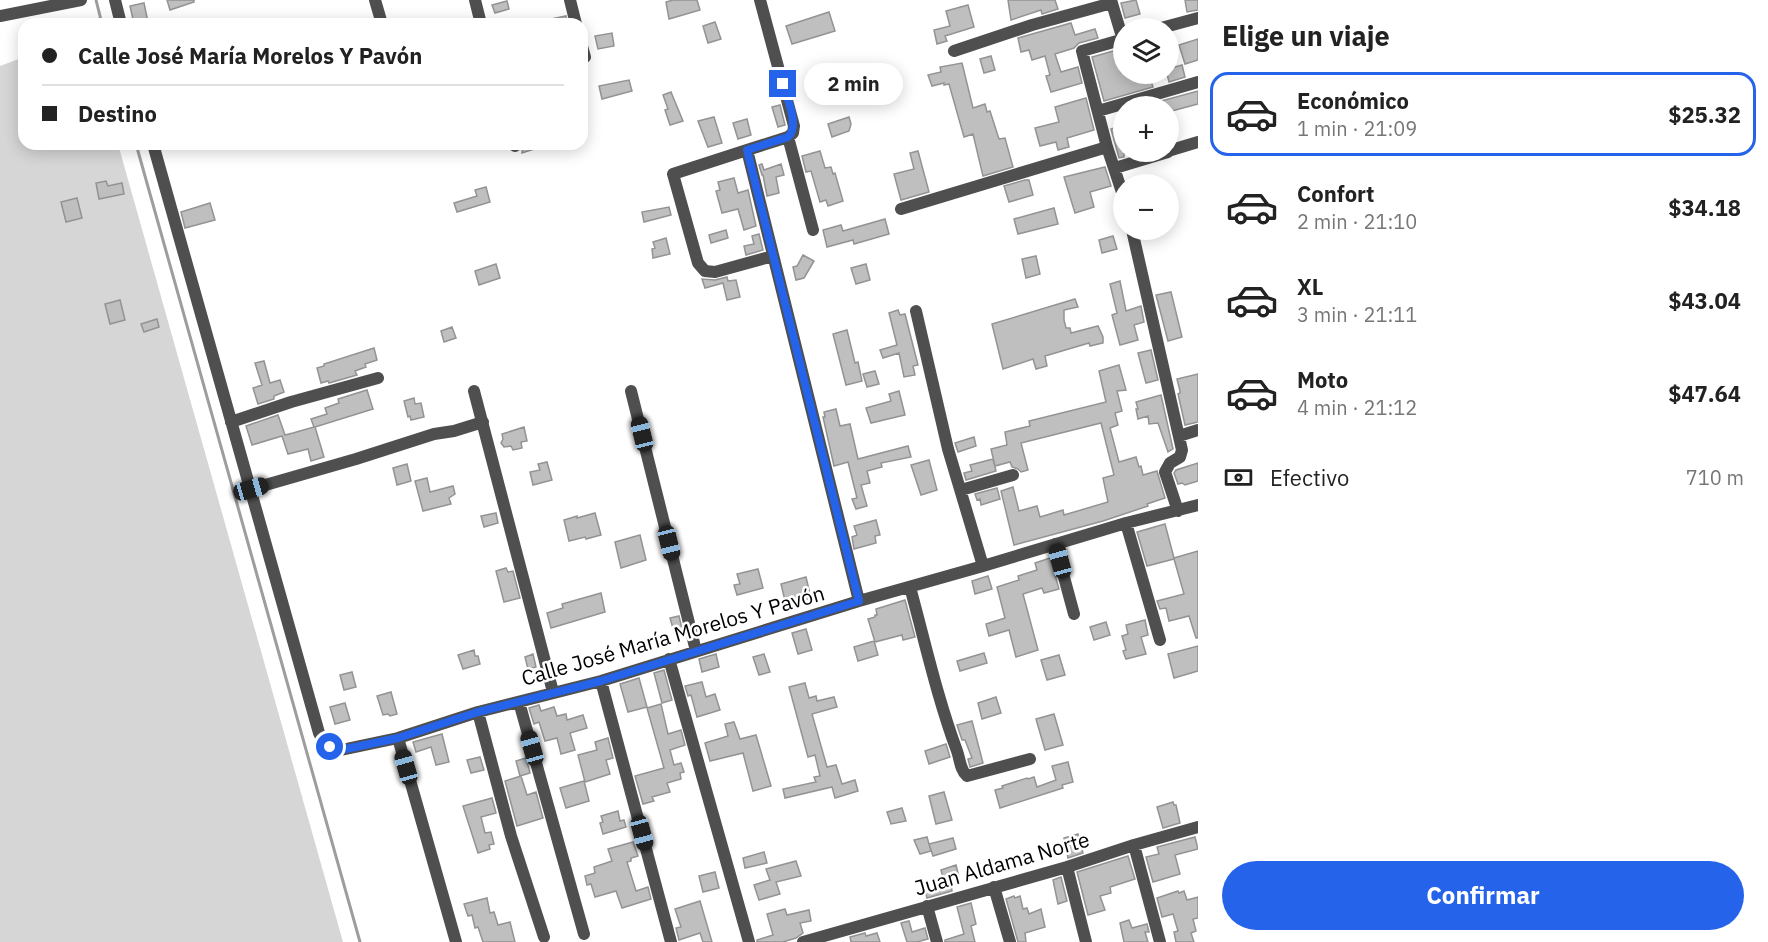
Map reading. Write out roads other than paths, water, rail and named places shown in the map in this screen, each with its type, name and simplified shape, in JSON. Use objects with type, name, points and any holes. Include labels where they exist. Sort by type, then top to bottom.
[{"type":"street","points":[[0,16],[81,0]]},
{"type":"street","points":[[115,0],[120,18]]},
{"type":"street","points":[[375,0],[380,18]]},
{"type":"street","points":[[475,0],[480,18]]},
{"type":"street","points":[[570,0],[574,18]]},
{"type":"street","points":[[760,0],[794,126],[793,133],[788,137],[673,174],[698,263],[705,271],[715,272],[773,256]]},
{"type":"street","points":[[954,51],[1112,1],[1117,18]]},
{"type":"street","points":[[1179,23],[1198,18]]},
{"type":"street","points":[[1113,42],[1082,51],[1107,147],[1117,174]]},
{"type":"street","points":[[1098,111],[1198,82]]},
{"type":"street","points":[[788,137],[813,230]]},
{"type":"street","points":[[1179,148],[1198,142]]},
{"type":"street","points":[[901,209],[1107,147]]},
{"type":"street","points":[[155,150],[251,489],[434,434],[454,431],[483,422]]},
{"type":"street","points":[[747,150],[859,601]]},
{"type":"street","points":[[1115,168],[1134,162]]},
{"type":"street","points":[[1134,240],[1179,436],[1180,457],[1170,463],[1165,472],[1178,511]]},
{"type":"street","points":[[916,311],[948,449],[982,566]]},
{"type":"street","points":[[231,422],[291,402],[378,378]]},
{"type":"street","points":[[474,391],[553,692]]},
{"type":"street","points":[[631,391],[696,651]]},
{"type":"street","points":[[1179,436],[1198,430]]},
{"type":"street","points":[[961,490],[1013,475]]},
{"type":"street","name":"Calle José María Morelos Y Pavón","points":[[251,489],[319,733],[326,744],[341,750],[398,738],[478,712],[601,681],[859,601],[1126,523],[1198,505]]},
{"type":"street","points":[[1126,523],[1160,640]]},
{"type":"street","points":[[1055,544],[1074,614]]},
{"type":"street","points":[[910,587],[943,714],[963,772],[966,776],[1030,759]]},
{"type":"street","points":[[669,659],[749,942]]},
{"type":"street","points":[[601,681],[672,942]]},
{"type":"street","points":[[519,702],[584,934]]},
{"type":"street","points":[[478,712],[511,836],[544,937]]},
{"type":"street","points":[[398,738],[456,942]]},
{"type":"street","name":"Juan Aldama Norte","points":[[803,942],[1198,828]]},
{"type":"street","points":[[1134,845],[1160,942]]},
{"type":"street","points":[[1068,867],[1086,942]]},
{"type":"street","points":[[994,887],[1010,942]]},
{"type":"street","points":[[927,906],[937,942]]},
{"type":"waterway","points":[[96,0],[100,18]]},
{"type":"waterway","points":[[138,150],[360,942]]}]
